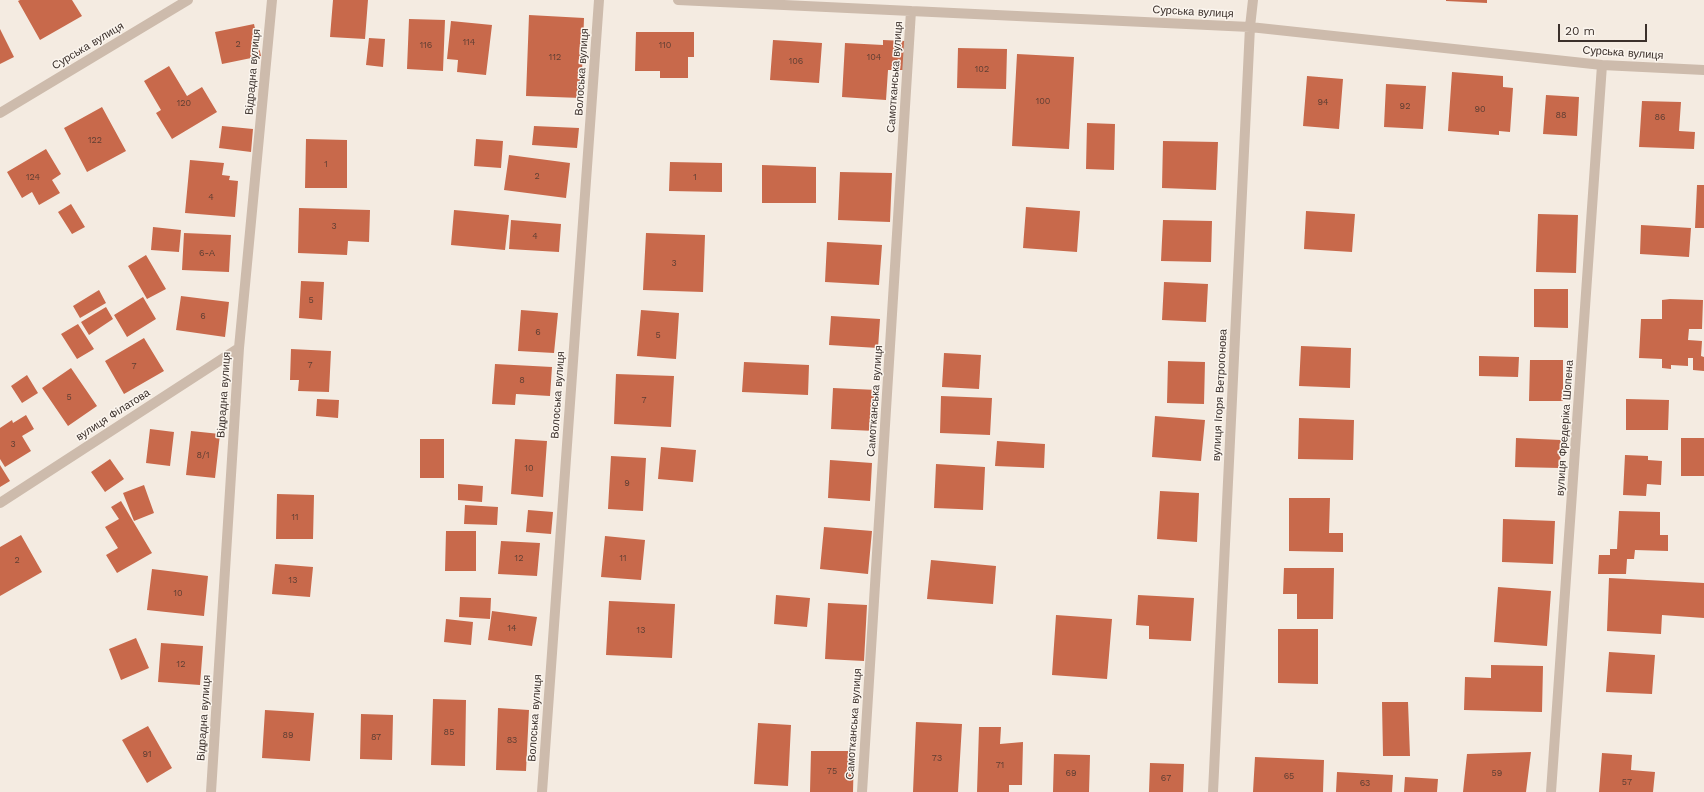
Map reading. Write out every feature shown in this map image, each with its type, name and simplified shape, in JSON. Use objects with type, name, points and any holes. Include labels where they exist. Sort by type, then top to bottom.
[{"type":"street","name":"Сурська вулиця","points":[[0,113],[188,0]]},
{"type":"street","name":"Відрадна вулиця","points":[[211,792],[239,348],[272,0]]},
{"type":"street","name":"Волоська вулиця","points":[[542,792],[599,0]]},
{"type":"street","name":"Сурська вулиця","points":[[678,0],[1250,27],[1602,65],[1704,70]]},
{"type":"street","name":"вулиця Ігоря Ветрогонова","points":[[1213,792],[1250,27],[1253,0]]},
{"type":"street","name":"Самотканська вулиця","points":[[862,792],[911,11]]},
{"type":"street","name":"вулиця Фредеріка Шопена","points":[[1551,792],[1602,65]]},
{"type":"street","name":"вулиця Філатова","points":[[0,503],[239,348]]},
{"type":"building","points":[[72,0],[82,16],[40,40],[18,1]]},
{"type":"building","points":[[333,0],[368,0],[365,39],[330,37]]},
{"type":"building","points":[[1487,0],[1487,3],[1446,1]]},
{"type":"building","points":[[529,15],[584,18],[581,98],[526,96]]},
{"type":"building","points":[[409,19],[445,20],[443,71],[407,69]]},
{"type":"building","points":[[451,21],[492,25],[486,75],[457,72],[458,60],[447,59]]},
{"type":"building","points":[[254,24],[261,56],[222,64],[215,32]]},
{"type":"building","points":[[0,29],[14,57],[0,64]]},
{"type":"building","points":[[636,32],[694,32],[694,57],[688,57],[688,78],[660,78],[660,71],[635,71]]},
{"type":"building","points":[[369,38],[385,39],[383,67],[366,65]]},
{"type":"building","points":[[773,40],[822,43],[819,83],[770,80]]},
{"type":"building","points":[[883,40],[905,41],[903,70],[888,70],[886,100],[842,97],[845,43],[883,45]]},
{"type":"building","points":[[958,48],[1007,49],[1006,89],[957,88]]},
{"type":"building","points":[[1017,54],[1074,57],[1069,149],[1012,146]]},
{"type":"building","points":[[169,66],[187,96],[202,87],[217,112],[172,139],[156,113],[161,110],[144,81]]},
{"type":"building","points":[[1452,72],[1503,76],[1503,87],[1513,88],[1510,132],[1499,131],[1499,135],[1448,131]]},
{"type":"building","points":[[1307,76],[1343,79],[1339,129],[1303,126]]},
{"type":"building","points":[[1386,84],[1426,86],[1423,129],[1384,127]]},
{"type":"building","points":[[1546,95],[1579,97],[1577,136],[1543,134]]},
{"type":"building","points":[[1642,101],[1681,102],[1679,131],[1695,132],[1694,149],[1639,147]]},
{"type":"building","points":[[102,107],[126,151],[87,172],[64,128]]},
{"type":"building","points":[[1087,123],[1115,124],[1114,170],[1086,169]]},
{"type":"building","points":[[222,126],[253,129],[251,152],[219,148]]},
{"type":"building","points":[[534,126],[579,128],[577,148],[532,145]]},
{"type":"building","points":[[306,139],[347,140],[347,188],[305,188]]},
{"type":"building","points":[[476,139],[503,141],[501,168],[474,166]]},
{"type":"building","points":[[1163,141],[1218,142],[1216,190],[1162,188]]},
{"type":"building","points":[[46,149],[61,174],[52,180],[60,193],[39,205],[32,192],[22,198],[7,172]]},
{"type":"building","points":[[509,155],[570,163],[566,198],[504,190]]},
{"type":"building","points":[[190,160],[224,163],[222,175],[230,176],[229,180],[238,181],[235,217],[185,213]]},
{"type":"building","points":[[670,162],[722,163],[722,192],[669,191]]},
{"type":"building","points":[[762,165],[816,167],[816,203],[762,203]]},
{"type":"building","points":[[840,172],[892,173],[890,222],[838,220]]},
{"type":"building","points":[[1697,185],[1704,185],[1704,228],[1695,228]]},
{"type":"building","points":[[71,204],[85,227],[72,234],[58,212]]},
{"type":"building","points":[[1026,207],[1080,211],[1077,252],[1023,248]]},
{"type":"building","points":[[299,208],[370,210],[369,242],[348,241],[347,255],[298,253]]},
{"type":"building","points":[[454,210],[509,215],[505,250],[451,245]]},
{"type":"building","points":[[1306,211],[1355,214],[1352,252],[1304,249]]},
{"type":"building","points":[[1538,214],[1578,215],[1576,273],[1536,272]]},
{"type":"building","points":[[511,220],[561,224],[559,252],[509,249]]},
{"type":"building","points":[[1163,220],[1212,221],[1211,262],[1161,261]]},
{"type":"building","points":[[1641,225],[1691,228],[1689,257],[1640,254]]},
{"type":"building","points":[[153,227],[181,230],[179,252],[151,250]]},
{"type":"building","points":[[184,233],[231,235],[229,272],[182,270]]},
{"type":"building","points":[[646,233],[705,235],[703,292],[643,290]]},
{"type":"building","points":[[827,242],[882,245],[879,285],[825,282]]},
{"type":"building","points":[[146,255],[166,289],[147,299],[128,266]]},
{"type":"building","points":[[301,281],[324,282],[322,320],[299,318]]},
{"type":"building","points":[[1164,282],[1208,284],[1206,322],[1162,320]]},
{"type":"building","points":[[1534,289],[1568,289],[1568,328],[1534,327]]},
{"type":"building","points":[[99,290],[106,303],[80,318],[73,306]]},
{"type":"building","points":[[181,296],[229,302],[225,337],[176,330]]},
{"type":"building","points":[[143,297],[156,319],[127,337],[114,315]]},
{"type":"building","points":[[1662,300],[1703,300],[1702,329],[1689,329],[1688,340],[1702,341],[1701,356],[1704,357],[1704,371],[1693,370],[1693,358],[1688,358],[1688,366],[1671,365],[1671,369],[1662,368],[1662,359],[1639,358],[1641,319],[1662,319]]},
{"type":"building","points":[[106,307],[113,319],[89,335],[81,322]]},
{"type":"building","points":[[521,310],[558,313],[554,353],[518,351]]},
{"type":"building","points":[[641,310],[679,313],[676,359],[637,356]]},
{"type":"building","points":[[831,316],[880,319],[878,348],[829,345]]},
{"type":"building","points":[[78,324],[94,349],[77,359],[61,334]]},
{"type":"building","points":[[144,338],[164,371],[124,394],[105,361]]},
{"type":"building","points":[[1301,346],[1351,348],[1350,388],[1299,386]]},
{"type":"building","points":[[291,349],[331,351],[329,392],[298,391],[299,380],[290,380]]},
{"type":"building","points":[[944,353],[981,355],[979,389],[942,387]]},
{"type":"building","points":[[1479,356],[1519,357],[1518,377],[1479,376]]},
{"type":"building","points":[[1530,360],[1563,360],[1563,401],[1529,401]]},
{"type":"building","points":[[1168,361],[1205,362],[1204,404],[1167,403]]},
{"type":"building","points":[[744,362],[809,365],[808,395],[742,392]]},
{"type":"building","points":[[495,364],[552,367],[550,396],[516,394],[515,405],[492,404]]},
{"type":"building","points":[[71,368],[97,406],[68,426],[42,388]]},
{"type":"building","points":[[616,374],[674,376],[671,427],[614,424]]},
{"type":"building","points":[[27,375],[38,393],[22,403],[11,386]]},
{"type":"building","points":[[833,388],[877,390],[875,431],[831,429]]},
{"type":"building","points":[[941,396],[992,398],[990,435],[940,433]]},
{"type":"building","points":[[317,399],[339,400],[338,418],[316,416]]},
{"type":"building","points":[[1626,399],[1669,400],[1668,430],[1626,430]]},
{"type":"building","points":[[26,415],[34,429],[22,436],[31,451],[5,467],[0,459],[0,428],[12,420],[13,423]]},
{"type":"building","points":[[1155,416],[1205,420],[1201,461],[1152,457]]},
{"type":"building","points":[[1299,418],[1354,420],[1353,460],[1298,459]]},
{"type":"building","points":[[150,429],[174,432],[170,466],[146,463]]},
{"type":"building","points":[[191,431],[220,434],[215,478],[186,475]]},
{"type":"building","points":[[1516,438],[1561,440],[1560,468],[1515,467]]},
{"type":"building","points":[[1681,438],[1704,438],[1704,476],[1681,476]]},
{"type":"building","points":[[420,439],[444,439],[444,478],[420,478]]},
{"type":"building","points":[[515,439],[547,441],[543,497],[511,494]]},
{"type":"building","points":[[997,441],[1045,444],[1044,468],[995,466]]},
{"type":"building","points":[[661,447],[696,450],[693,482],[658,479]]},
{"type":"building","points":[[1625,455],[1648,456],[1648,460],[1662,461],[1661,485],[1647,484],[1646,496],[1623,495]]},
{"type":"building","points":[[611,456],[646,458],[643,511],[608,509]]},
{"type":"building","points":[[110,459],[124,479],[105,492],[91,472]]},
{"type":"building","points":[[830,460],[872,463],[870,501],[828,498]]},
{"type":"building","points":[[936,464],[985,467],[983,510],[934,508]]},
{"type":"building","points":[[0,465],[10,481],[0,487]]},
{"type":"building","points":[[458,484],[483,486],[482,502],[458,500]]},
{"type":"building","points":[[144,485],[154,513],[134,521],[123,493]]},
{"type":"building","points":[[1160,491],[1199,493],[1197,542],[1157,539]]},
{"type":"building","points":[[277,494],[314,495],[313,539],[276,539]]},
{"type":"building","points":[[1289,498],[1330,498],[1329,533],[1343,533],[1343,552],[1289,551]]},
{"type":"building","points":[[121,501],[152,553],[117,573],[106,555],[118,548],[105,527],[119,519],[111,507]]},
{"type":"building","points":[[465,505],[498,507],[497,525],[464,524]]},
{"type":"building","points":[[528,510],[553,512],[551,534],[526,532]]},
{"type":"building","points":[[1619,511],[1660,512],[1660,535],[1668,535],[1668,551],[1635,550],[1634,559],[1627,559],[1626,574],[1598,574],[1599,555],[1610,555],[1610,549],[1617,549]]},
{"type":"building","points":[[1503,519],[1555,521],[1553,564],[1502,562]]},
{"type":"building","points":[[824,527],[872,531],[868,574],[820,569]]},
{"type":"building","points":[[446,531],[476,531],[476,571],[445,571]]},
{"type":"building","points":[[21,535],[42,572],[0,596],[0,547]]},
{"type":"building","points":[[605,536],[645,540],[641,580],[601,577]]},
{"type":"building","points":[[501,541],[540,543],[537,576],[498,574]]},
{"type":"building","points":[[931,560],[996,566],[993,604],[927,599]]},
{"type":"building","points":[[275,564],[313,567],[310,597],[272,594]]},
{"type":"building","points":[[1284,568],[1334,568],[1333,619],[1297,619],[1297,594],[1283,594]]},
{"type":"building","points":[[152,569],[208,576],[204,616],[147,610]]},
{"type":"building","points":[[1609,578],[1704,583],[1704,618],[1662,615],[1661,634],[1607,631]]},
{"type":"building","points":[[1498,587],[1551,591],[1547,646],[1494,642]]},
{"type":"building","points":[[776,595],[810,598],[807,627],[774,624]]},
{"type":"building","points":[[1138,595],[1194,598],[1191,641],[1149,639],[1149,626],[1136,625]]},
{"type":"building","points":[[460,597],[491,598],[490,619],[459,617]]},
{"type":"building","points":[[609,601],[675,604],[672,658],[606,655]]},
{"type":"building","points":[[828,603],[867,605],[864,661],[825,659]]},
{"type":"building","points":[[492,611],[537,617],[532,646],[488,640]]},
{"type":"building","points":[[1056,615],[1112,619],[1107,679],[1052,675]]},
{"type":"building","points":[[446,619],[473,622],[471,645],[444,642]]},
{"type":"building","points":[[1278,629],[1318,629],[1318,684],[1278,683]]},
{"type":"building","points":[[136,638],[149,668],[121,680],[109,649]]},
{"type":"building","points":[[161,643],[203,646],[200,685],[158,682]]},
{"type":"building","points":[[1609,652],[1655,655],[1652,694],[1606,692]]},
{"type":"building","points":[[1491,665],[1543,666],[1542,712],[1464,710],[1465,677],[1491,678]]},
{"type":"building","points":[[433,699],[466,700],[465,766],[431,765]]},
{"type":"building","points":[[1382,702],[1408,702],[1410,756],[1383,756]]},
{"type":"building","points":[[498,708],[529,710],[526,771],[496,770]]},
{"type":"building","points":[[265,710],[314,713],[310,761],[262,758]]},
{"type":"building","points":[[361,714],[393,715],[392,760],[360,759]]},
{"type":"building","points":[[916,722],[962,724],[958,792],[913,792]]},
{"type":"building","points":[[758,723],[791,725],[788,786],[754,784]]},
{"type":"building","points":[[148,726],[172,768],[147,783],[122,740]]},
{"type":"building","points":[[979,727],[1001,727],[1000,744],[1023,742],[1022,785],[1009,785],[1009,792],[977,792]]},
{"type":"building","points":[[811,751],[854,751],[853,792],[810,792]]},
{"type":"building","points":[[1531,752],[1526,792],[1463,792],[1467,754]]},
{"type":"building","points":[[1602,753],[1632,755],[1631,770],[1655,772],[1653,792],[1599,792]]},
{"type":"building","points":[[1054,754],[1090,755],[1089,792],[1053,792]]},
{"type":"building","points":[[1255,757],[1324,760],[1323,792],[1253,792]]},
{"type":"building","points":[[1150,763],[1184,764],[1183,792],[1149,792]]},
{"type":"building","points":[[1337,772],[1393,775],[1392,792],[1336,792]]},
{"type":"building","points":[[1405,777],[1438,779],[1437,792],[1404,792]]}]
